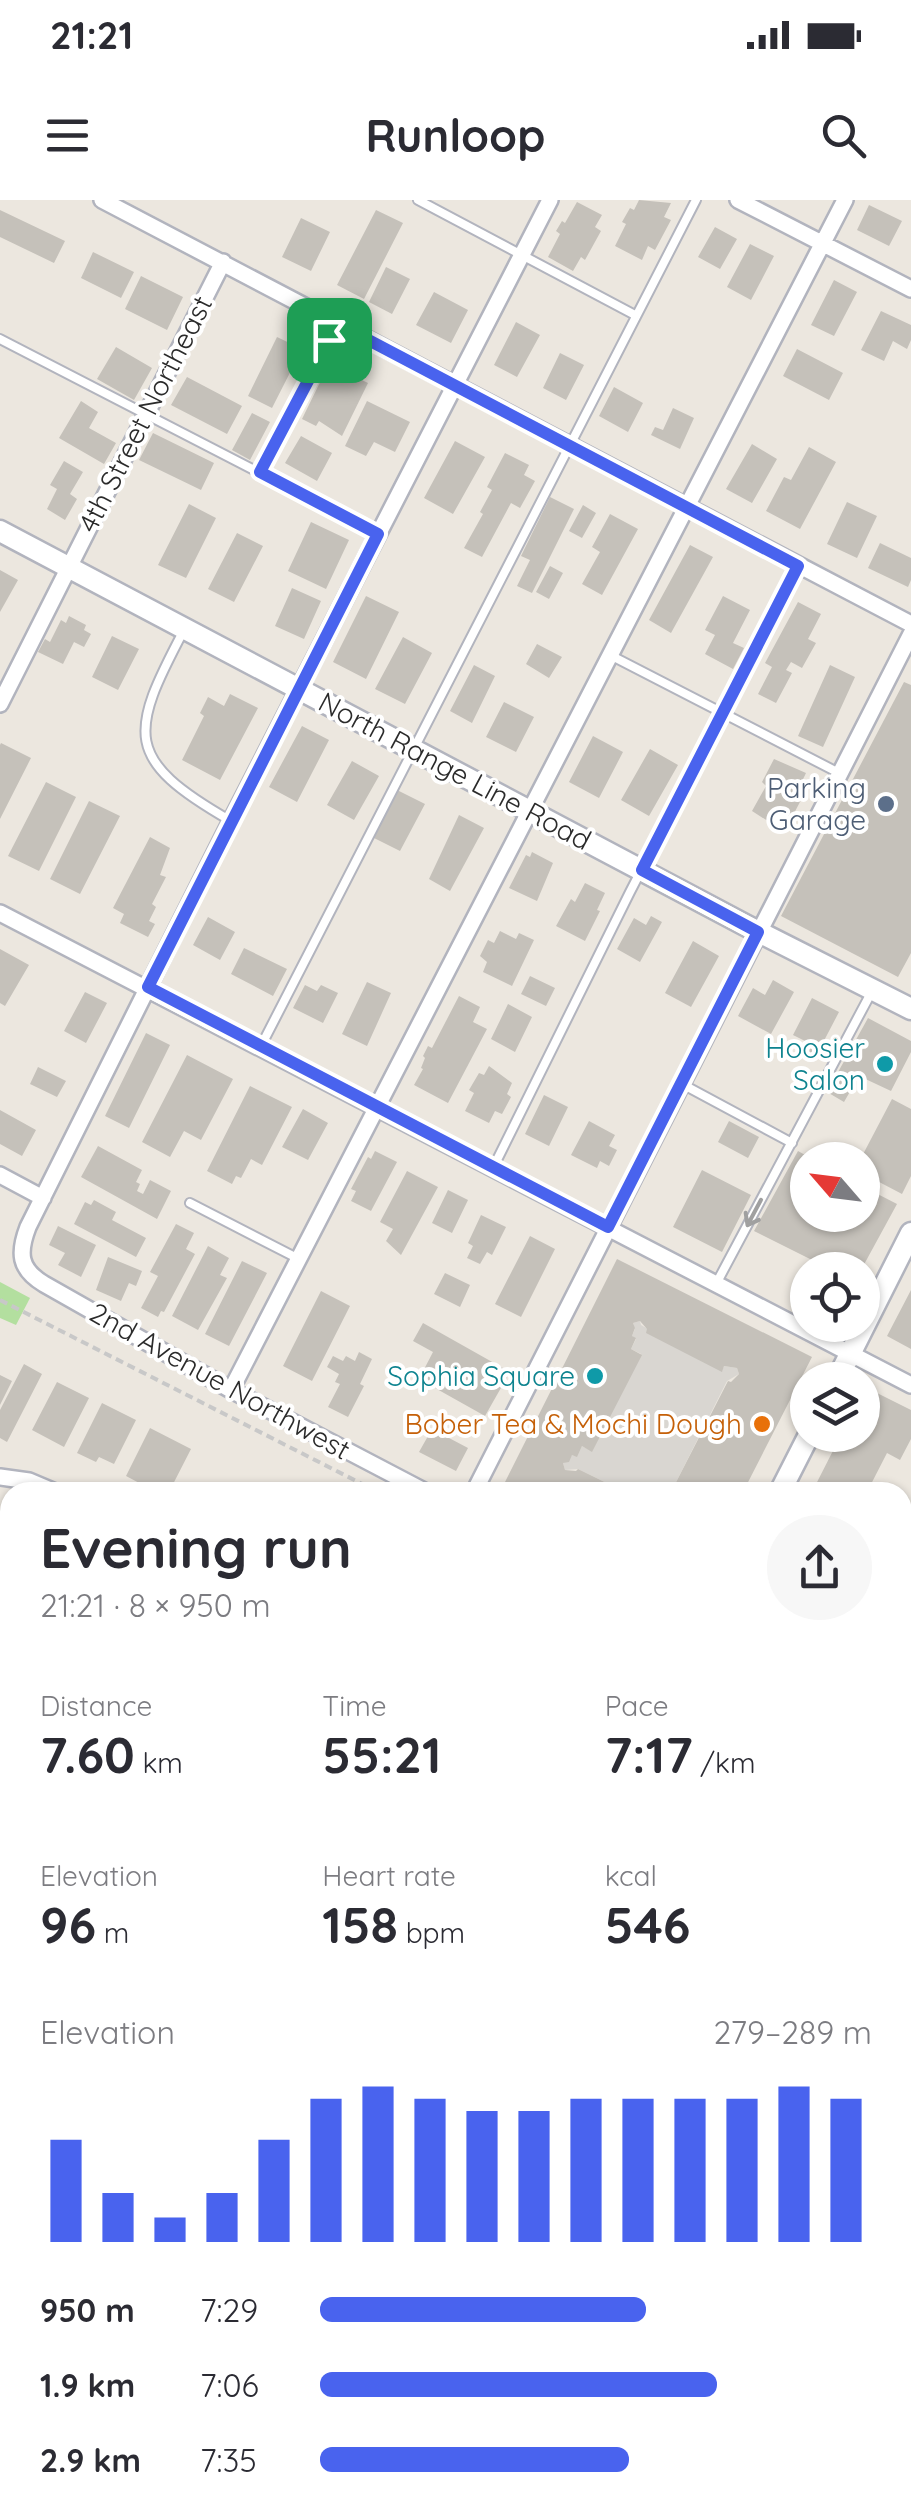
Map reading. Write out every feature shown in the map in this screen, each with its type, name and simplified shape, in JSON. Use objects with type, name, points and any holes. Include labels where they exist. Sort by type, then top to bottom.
[{"type":"main road","name":"North Range Line Road","points":[[0,530],[911,1010]]},
{"type":"main road","points":[[845,1362],[911,1233]]},
{"type":"main road","points":[[785,1482],[800,1452]]},
{"type":"street","points":[[102,200],[911,624]]},
{"type":"street","points":[[0,1175],[43,1198],[231,821],[550,200]]},
{"type":"street","points":[[738,200],[911,290]]},
{"type":"street","points":[[232,1390],[845,200]]},
{"type":"street","name":"4th Street Northeast","points":[[0,704],[222,262]]},
{"type":"street","points":[[479,1482],[839,773],[904,665],[911,634]]},
{"type":"street","points":[[0,912],[911,1385]]},
{"type":"street","name":"2nd Avenue Northwest","points":[[43,1198],[21,1244],[22,1262],[32,1277],[232,1390],[407,1482]]},
{"type":"street","points":[[0,1477],[33,1482]]},
{"type":"lane","points":[[418,200],[635,315]]},
{"type":"lane","points":[[261,1046],[696,200]]},
{"type":"lane","points":[[260,472],[338,324]]},
{"type":"lane","points":[[0,338],[378,534]]},
{"type":"lane","points":[[494,1166],[798,566]]},
{"type":"lane","points":[[186,628],[150,696],[147,752],[162,772],[193,798],[231,821]]},
{"type":"lane","points":[[610,654],[839,773]]},
{"type":"lane","points":[[793,1142],[873,989]]},
{"type":"lane","points":[[682,1084],[790,1142]]},
{"type":"lane","points":[[716,1284],[790,1147]]},
{"type":"lane","points":[[190,1203],[299,1260]]},
{"type":"path","points":[[0,1300],[358,1482]]},
{"type":"green space","points":[[0,1282],[30,1298],[16,1325],[0,1318]]},
{"type":"shaded area","name":"Sophia Square","points":[[640,1321],[722,1371],[724,1366],[737,1368],[739,1374],[727,1381],[676,1482],[605,1482],[578,1469],[565,1470],[563,1463],[572,1455],[577,1456],[582,1446],[592,1451],[641,1354],[631,1349],[636,1339],[632,1336],[633,1323]]},
{"type":"building","points":[[639,200],[671,203],[664,217],[671,220],[655,250],[648,246],[642,260],[615,246],[626,224],[622,222]]},
{"type":"building","points":[[577,202],[602,215],[595,227],[601,231],[585,260],[581,257],[573,271],[548,257],[560,234],[556,231]]},
{"type":"building","points":[[869,205],[902,221],[889,246],[857,230]]},
{"type":"building","points":[[0,210],[65,241],[54,263],[0,237]]},
{"type":"building","points":[[376,210],[403,223],[364,299],[337,285]]},
{"type":"building","points":[[301,218],[330,232],[311,271],[282,257]]},
{"type":"building","points":[[715,227],[737,239],[720,269],[698,257]]},
{"type":"building","points":[[750,244],[774,256],[751,300],[727,287]]},
{"type":"building","points":[[93,252],[134,272],[121,298],[81,278]]},
{"type":"building","points":[[386,267],[410,279],[392,314],[369,302]]},
{"type":"building","points":[[141,276],[183,297],[167,330],[125,309]]},
{"type":"building","points":[[834,280],[857,292],[834,336],[811,325]]},
{"type":"building","points":[[434,292],[468,310],[451,343],[416,325]]},
{"type":"building","points":[[881,311],[911,325],[907,349],[893,341],[884,361],[861,350]]},
{"type":"building","points":[[516,322],[540,335],[517,377],[494,365]]},
{"type":"building","points":[[277,337],[302,349],[272,408],[248,396]]},
{"type":"building","points":[[116,347],[152,368],[134,400],[97,379]]},
{"type":"building","points":[[797,349],[843,373],[829,400],[783,376]]},
{"type":"building","points":[[560,353],[584,365],[566,400],[543,388]]},
{"type":"building","points":[[329,364],[368,383],[342,436],[319,421],[316,426],[302,419]]},
{"type":"building","points":[[187,377],[242,406],[227,434],[171,405]]},
{"type":"building","points":[[614,387],[643,403],[628,432],[599,416]]},
{"type":"building","points":[[81,401],[98,412],[89,428],[116,443],[104,464],[59,438]]},
{"type":"building","points":[[367,401],[410,422],[395,452],[374,442],[366,456],[345,446]]},
{"type":"building","points":[[673,408],[694,418],[680,449],[651,435],[655,427],[663,430]]},
{"type":"building","points":[[252,413],[270,422],[250,460],[232,450]]},
{"type":"building","points":[[153,433],[214,463],[201,490],[139,460]]},
{"type":"building","points":[[301,436],[332,453],[317,481],[285,463]]},
{"type":"building","points":[[455,441],[485,457],[453,514],[424,498]]},
{"type":"building","points":[[752,444],[777,459],[752,503],[726,489]]},
{"type":"building","points":[[809,447],[836,462],[800,529],[766,511],[784,477],[791,480]]},
{"type":"building","points":[[505,453],[529,465],[524,475],[535,481],[520,508],[511,503],[482,557],[464,548],[483,514],[480,512],[492,490],[487,487]]},
{"type":"building","points":[[64,461],[83,472],[70,494],[77,499],[65,520],[47,509],[57,489],[50,485]]},
{"type":"building","points":[[550,497],[574,509],[532,593],[517,586],[530,560],[521,556]]},
{"type":"building","points":[[847,502],[877,516],[857,558],[827,544]]},
{"type":"building","points":[[189,504],[216,518],[186,578],[158,565]]},
{"type":"building","points":[[583,505],[596,513],[582,538],[569,531]]},
{"type":"building","points":[[610,514],[638,529],[602,595],[582,584],[600,552],[592,547]]},
{"type":"building","points":[[311,522],[349,540],[326,589],[288,571]]},
{"type":"building","points":[[237,533],[263,546],[234,602],[208,589]]},
{"type":"building","points":[[880,543],[911,558],[908,587],[868,568]]},
{"type":"building","points":[[690,545],[713,557],[671,633],[649,620]]},
{"type":"building","points":[[550,566],[563,573],[549,599],[536,592]]},
{"type":"building","points":[[0,570],[18,580],[0,612]]},
{"type":"building","points":[[292,588],[321,601],[304,639],[275,626]]},
{"type":"building","points":[[366,596],[399,612],[366,679],[333,662]]},
{"type":"building","points":[[723,596],[750,610],[733,643],[744,648],[733,669],[705,654],[715,635],[705,630]]},
{"type":"building","points":[[798,602],[821,614],[808,639],[816,643],[802,668],[791,662],[786,670],[792,673],[776,703],[758,694],[772,667],[765,663]]},
{"type":"building","points":[[69,616],[86,625],[84,630],[91,634],[84,647],[74,642],[63,664],[38,652],[45,639],[50,642],[61,620],[66,623]]},
{"type":"building","points":[[112,636],[139,649],[118,690],[92,677]]},
{"type":"building","points":[[403,637],[432,653],[405,704],[375,689]]},
{"type":"building","points":[[537,644],[562,657],[549,678],[526,664]]},
{"type":"building","points":[[474,665],[495,676],[472,723],[450,711]]},
{"type":"building","points":[[830,665],[855,677],[823,747],[798,736]]},
{"type":"building","points":[[904,682],[911,685],[911,953],[898,977],[781,916]]},
{"type":"building","points":[[230,694],[258,708],[220,780],[182,760],[204,716],[200,713],[208,697],[224,706]]},
{"type":"building","points":[[504,702],[534,717],[516,752],[486,737]]},
{"type":"building","points":[[302,726],[329,740],[297,802],[269,787]]},
{"type":"building","points":[[593,736],[623,752],[599,798],[569,782]]},
{"type":"building","points":[[0,745],[31,758],[0,819]]},
{"type":"building","points":[[650,749],[678,765],[649,816],[621,800]]},
{"type":"building","points":[[774,759],[806,773],[795,796],[801,800],[789,823],[779,817],[774,825],[752,811],[766,786],[762,782]]},
{"type":"building","points":[[352,761],[379,776],[354,820],[327,805]]},
{"type":"building","points":[[46,782],[76,797],[39,871],[8,856]]},
{"type":"building","points":[[397,790],[425,804],[400,851],[372,837]]},
{"type":"building","points":[[89,801],[120,816],[80,894],[50,879]]},
{"type":"building","points":[[459,815],[484,828],[450,891],[429,879]]},
{"type":"building","points":[[150,837],[170,848],[160,875],[166,877],[152,904],[156,907],[149,921],[155,924],[148,937],[120,923],[124,914],[113,908]]},
{"type":"building","points":[[532,852],[553,863],[537,901],[509,888],[526,855],[530,857]]},
{"type":"building","points":[[585,883],[605,893],[585,941],[556,926]]},
{"type":"building","points":[[651,916],[662,922],[640,962],[617,949],[634,918],[646,925]]},
{"type":"building","points":[[208,917],[235,932],[220,960],[193,945]]},
{"type":"building","points":[[500,931],[516,939],[519,933],[534,940],[512,986],[483,972],[487,962],[480,956],[488,940],[494,943]]},
{"type":"building","points":[[693,941],[719,956],[691,1007],[665,993]]},
{"type":"building","points":[[244,948],[287,969],[273,996],[231,974]]},
{"type":"building","points":[[0,949],[29,965],[5,1006],[0,1003]]},
{"type":"building","points":[[530,976],[555,988],[546,1006],[521,994]]},
{"type":"building","points":[[773,980],[794,992],[771,1034],[738,1016],[753,988],[765,995]]},
{"type":"building","points":[[367,982],[391,993],[367,1046],[342,1034]]},
{"type":"building","points":[[305,985],[317,991],[321,985],[338,993],[323,1023],[293,1008]]},
{"type":"building","points":[[85,992],[107,1003],[86,1043],[64,1031]]},
{"type":"building","points":[[459,996],[480,1007],[473,1022],[487,1029],[448,1103],[414,1085],[423,1069],[428,1046],[432,1048]]},
{"type":"building","points":[[812,998],[839,1012],[816,1056],[801,1048],[805,1041],[793,1035]]},
{"type":"building","points":[[508,1004],[532,1017],[515,1052],[491,1039]]},
{"type":"building","points":[[868,1018],[911,1041],[911,1052],[891,1091],[859,1076],[844,1102],[827,1092]]},
{"type":"building","points":[[146,1033],[170,1045],[129,1128],[105,1116]]},
{"type":"building","points":[[187,1055],[233,1079],[201,1140],[184,1131],[170,1157],[142,1142]]},
{"type":"building","points":[[489,1066],[512,1083],[507,1094],[511,1097],[502,1114],[495,1111],[489,1123],[465,1111],[474,1093],[469,1090],[479,1073],[484,1075]]},
{"type":"building","points":[[38,1067],[66,1081],[57,1097],[30,1084]]},
{"type":"building","points":[[250,1086],[292,1107],[262,1165],[251,1159],[241,1178],[236,1176],[232,1184],[207,1171]]},
{"type":"building","points":[[544,1095],[568,1107],[549,1146],[525,1134]]},
{"type":"building","points":[[892,1099],[911,1109],[911,1176],[902,1194],[880,1182],[880,1142],[869,1142]]},
{"type":"building","points":[[303,1109],[328,1123],[308,1160],[282,1147]]},
{"type":"building","points":[[0,1110],[36,1130],[22,1156],[0,1144]]},
{"type":"building","points":[[589,1121],[615,1135],[609,1146],[617,1150],[609,1166],[600,1161],[597,1168],[571,1155]]},
{"type":"building","points":[[729,1121],[759,1137],[748,1158],[718,1142]]},
{"type":"building","points":[[98,1146],[142,1170],[136,1182],[140,1184],[137,1191],[143,1194],[150,1180],[171,1191],[157,1219],[81,1177]]},
{"type":"building","points":[[375,1151],[397,1162],[371,1211],[351,1201],[356,1191],[351,1189]]},
{"type":"building","points":[[790,1166],[790,1232],[880,1232],[880,1195],[897,1204],[871,1252],[796,1252],[754,1231]]},
{"type":"building","points":[[702,1170],[751,1195],[722,1252],[673,1227]]},
{"type":"building","points":[[407,1171],[438,1187],[401,1255],[386,1241],[393,1229],[380,1222]]},
{"type":"building","points":[[448,1190],[468,1200],[452,1233],[432,1223]]},
{"type":"building","points":[[94,1200],[116,1212],[112,1220],[146,1238],[136,1257],[74,1224],[85,1202],[91,1205]]},
{"type":"building","points":[[481,1215],[506,1227],[492,1255],[487,1252],[480,1264],[467,1258],[473,1246],[468,1243]]},
{"type":"building","points":[[176,1224],[194,1233],[186,1249],[195,1254],[158,1317],[141,1308],[158,1276],[150,1272]]},
{"type":"building","points":[[58,1226],[96,1245],[81,1277],[58,1265],[65,1253],[49,1245]]},
{"type":"building","points":[[530,1236],[555,1249],[521,1317],[495,1304]]},
{"type":"building","points":[[208,1246],[229,1258],[220,1275],[227,1278],[198,1330],[172,1316]]},
{"type":"building","points":[[108,1257],[142,1271],[136,1286],[129,1283],[121,1301],[96,1290]]},
{"type":"building","name":"Sophia Square","points":[[617,1259],[812,1357],[809,1362],[790,1362],[790,1400],[748,1482],[676,1482],[728,1381],[739,1374],[737,1368],[724,1366],[722,1372],[646,1333],[640,1321],[633,1323],[632,1336],[636,1338],[631,1349],[642,1355],[592,1452],[582,1446],[577,1457],[572,1455],[569,1462],[563,1463],[565,1470],[578,1469],[605,1482],[505,1482]]},
{"type":"building","points":[[242,1261],[267,1273],[229,1346],[205,1334]]},
{"type":"building","points":[[445,1273],[470,1285],[460,1307],[434,1294]]},
{"type":"building","points":[[911,1290],[911,1349],[887,1336]]},
{"type":"building","points":[[321,1291],[350,1306],[312,1381],[283,1366]]},
{"type":"building","points":[[423,1323],[510,1372],[485,1416],[419,1379],[433,1352],[413,1341]]},
{"type":"building","points":[[359,1352],[372,1359],[348,1417],[328,1407],[340,1384],[335,1382],[339,1374],[327,1367],[333,1356],[355,1361]]},
{"type":"building","points":[[24,1364],[42,1374],[7,1442],[0,1438],[0,1410]]},
{"type":"building","points":[[0,1375],[12,1381],[0,1405]]},
{"type":"building","points":[[57,1382],[89,1398],[64,1447],[32,1430]]},
{"type":"building","points":[[880,1394],[911,1410],[911,1439],[900,1460],[887,1453],[872,1482],[817,1482],[832,1452],[880,1452]]},
{"type":"building","points":[[102,1403],[136,1420],[114,1464],[99,1457],[96,1462],[77,1453]]},
{"type":"building","points":[[150,1428],[191,1449],[174,1482],[137,1482],[126,1476]]},
{"type":"building","points":[[432,1429],[468,1448],[456,1471],[419,1452]]},
{"type":"place","name":"Parking Garage","points":[[886,804]]},
{"type":"place","name":"Hoosier Salon","points":[[885,1064]]},
{"type":"place","name":"Sophia Square","points":[[595,1376]]},
{"type":"place","name":"Bober Tea & Mochi Dough","points":[[762,1424]]},
{"type":"route","points":[[338,324],[798,566],[642,870],[758,932],[608,1227],[148,987],[378,534],[260,472],[329,340],[338,324]]}]
